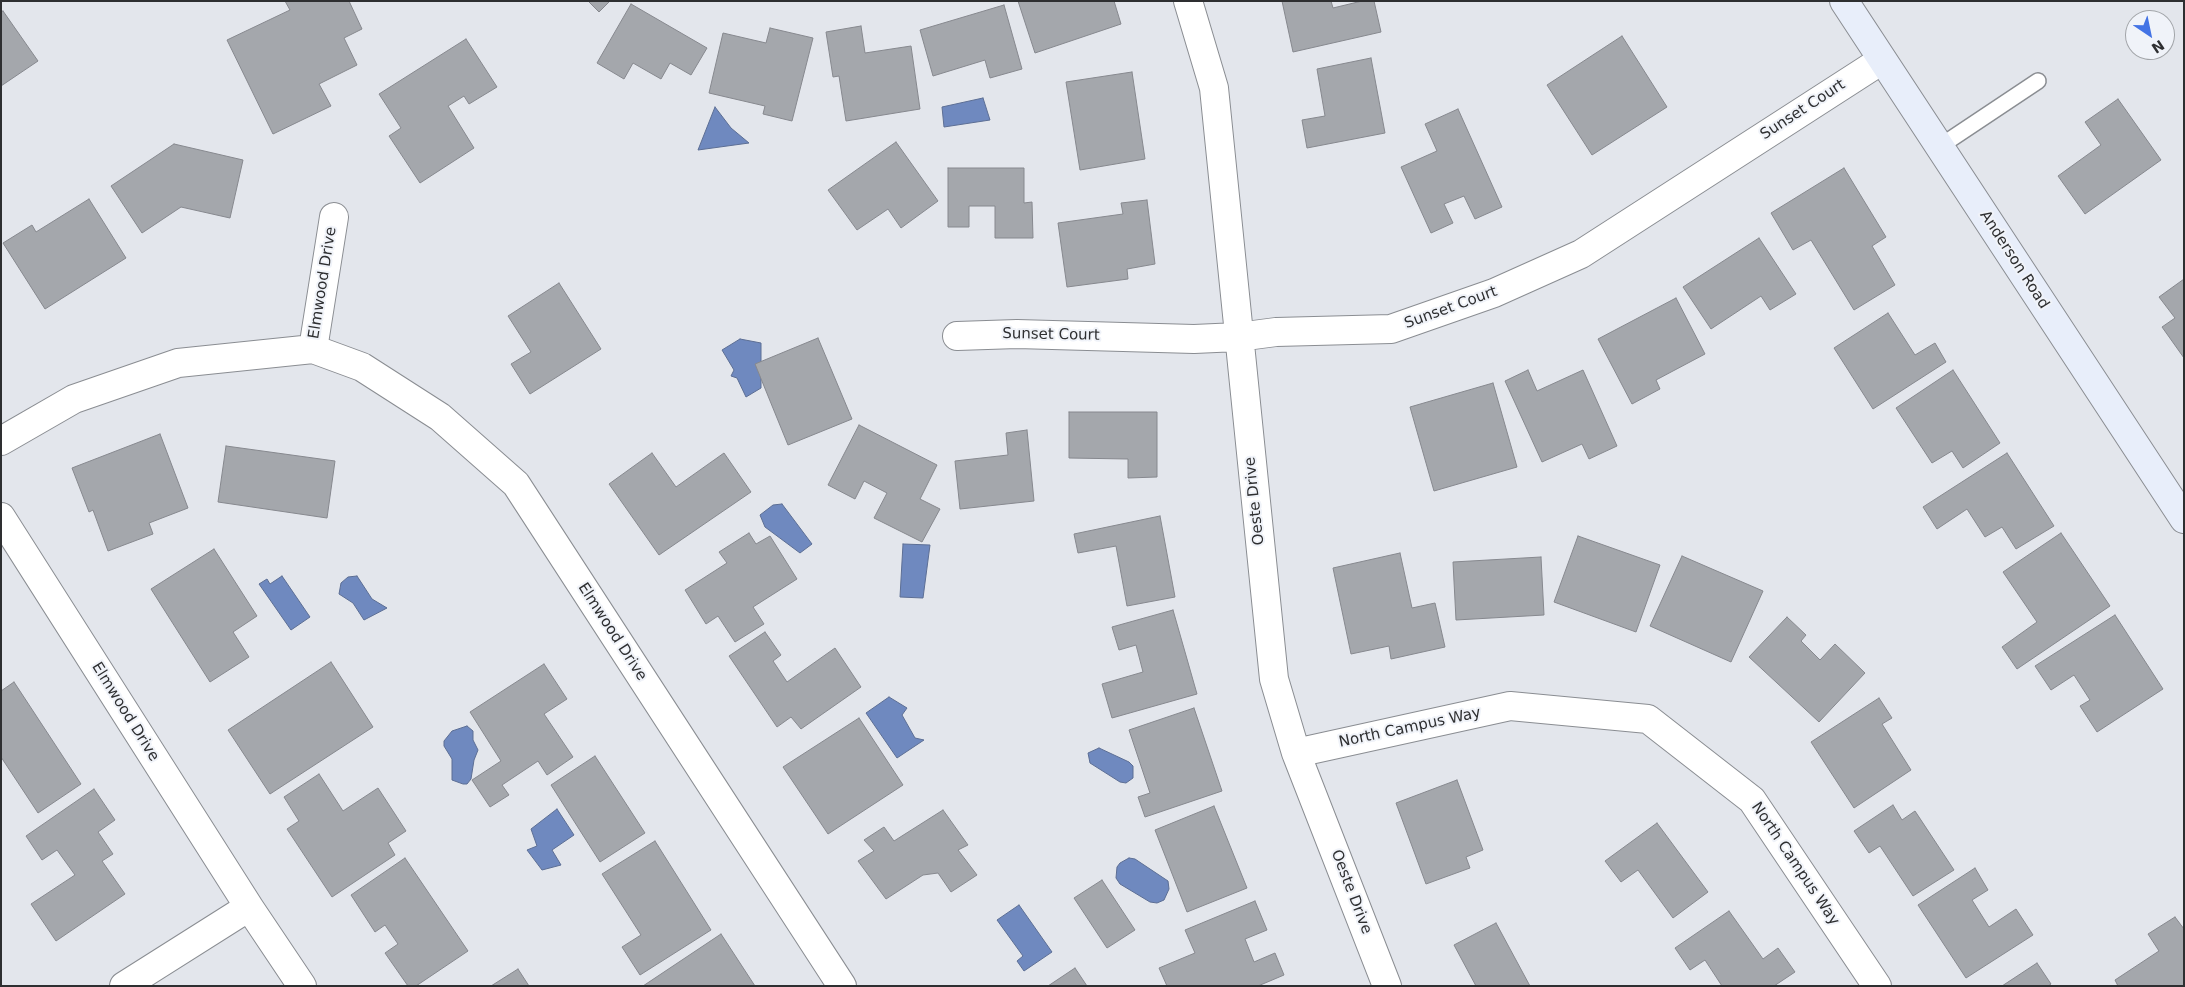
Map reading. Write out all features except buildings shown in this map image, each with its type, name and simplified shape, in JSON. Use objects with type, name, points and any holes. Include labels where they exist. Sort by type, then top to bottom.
[{"type":"main road","name":"Anderson Road","points":[[1844,1],[2184,519]]},
{"type":"street","name":"Oeste Drive","points":[[1188,1],[1214,88],[1274,679],[1296,752],[1388,986]]},
{"type":"street","name":"Sunset Court","points":[[957,336],[1017,334],[1194,339],[1238,337],[1276,332],[1391,329],[1494,293],[1580,254],[1882,60]]},
{"type":"street","name":"Elmwood Drive","points":[[313,349],[334,217]]},
{"type":"street","name":"Elmwood Drive","points":[[1,441],[74,399],[178,363],[313,349],[362,367],[440,416],[516,484],[842,986]]},
{"type":"street","name":"Elmwood Drive","points":[[1,518],[249,907],[302,986]]},
{"type":"street","name":"North Campus Way","points":[[1296,752],[1510,706],[1648,719],[1752,800],[1878,986]]},
{"type":"street","points":[[124,986],[249,907]]},
{"type":"lane","points":[[1939,146],[2038,81]]},
{"type":"water","points":[[983,98],[990,120],[944,127],[942,107]]},
{"type":"water","points":[[715,107],[731,128],[749,143],[698,150]]},
{"type":"water","points":[[740,339],[761,343],[761,388],[746,397],[737,378],[731,376],[734,370],[722,350]]},
{"type":"water","points":[[782,504],[812,544],[800,553],[765,527],[760,515],[773,505]]},
{"type":"water","points":[[903,544],[930,545],[923,598],[900,597]]},
{"type":"water","points":[[282,576],[310,617],[291,630],[259,584],[267,579],[270,584]]},
{"type":"water","points":[[357,576],[372,599],[387,608],[364,620],[353,603],[339,594],[341,583],[348,577]]},
{"type":"water","points":[[889,697],[907,708],[902,715],[915,738],[924,740],[897,758],[866,713]]},
{"type":"water","points":[[467,726],[473,731],[473,740],[478,750],[474,760],[471,779],[467,784],[463,784],[452,780],[452,759],[444,746],[444,741],[452,731]]},
{"type":"water","points":[[1099,748],[1129,762],[1133,766],[1133,778],[1126,783],[1120,782],[1090,763],[1088,753]]},
{"type":"water","points":[[557,809],[574,835],[552,850],[561,865],[542,870],[527,850],[537,846],[531,829]]},
{"type":"water","points":[[1129,858],[1135,859],[1168,881],[1169,889],[1164,900],[1157,903],[1150,902],[1120,884],[1116,878],[1117,867]]},
{"type":"water","points":[[1019,905],[1052,952],[1024,971],[1017,961],[1023,956],[997,920]]}]
